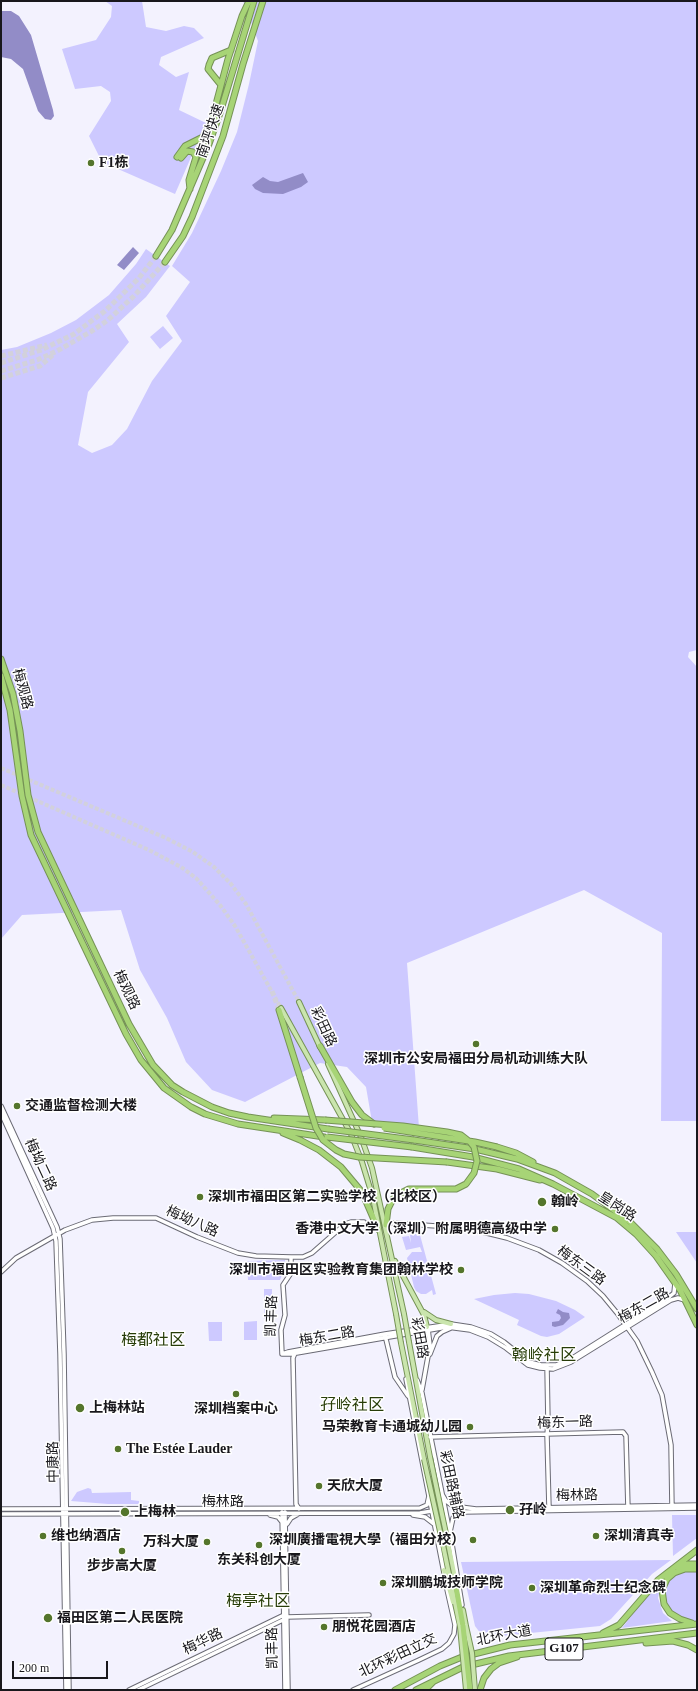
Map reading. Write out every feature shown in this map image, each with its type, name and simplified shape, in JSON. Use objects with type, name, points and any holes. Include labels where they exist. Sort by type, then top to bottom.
[{"type":"highway","points":[[209,144],[211,123],[221,84],[248,1]]},
{"type":"highway","name":"南坪快速","points":[[156,256],[172,230],[209,144],[254,1]]},
{"type":"highway","name":"南坪快速","points":[[165,262],[183,236],[192,217],[221,143],[243,64],[263,1]]},
{"type":"highway","points":[[221,84],[208,69],[209,65],[212,58],[231,50]]},
{"type":"highway","points":[[190,191],[189,180],[196,157],[193,152],[187,151],[179,158],[185,146],[202,136],[211,123]]},
{"type":"highway","name":"梅观路","points":[[1,659],[13,694],[21,737],[28,795],[38,832],[48,856],[137,1040],[153,1065],[163,1076],[183,1092],[212,1107],[229,1113],[328,1129],[414,1140]]},
{"type":"highway","name":"梅观路","points":[[1,676],[10,710],[22,796],[31,835],[134,1049],[140,1060],[157,1080],[178,1099],[190,1107],[217,1119],[263,1128],[412,1147]]},
{"type":"highway","points":[[280,1009],[316,1128],[323,1140],[336,1150],[348,1155],[359,1157],[447,1162],[497,1169],[553,1184]]},
{"type":"highway","points":[[320,1046],[342,1087],[357,1109],[369,1121],[384,1128],[497,1147],[516,1153],[544,1168]]},
{"type":"highway","points":[[248,1116],[403,1126],[461,1135],[470,1142],[474,1147],[477,1161],[474,1173],[466,1184],[456,1189],[409,1190],[397,1195],[387,1212],[386,1225]]},
{"type":"highway","points":[[263,1128],[300,1140],[319,1150],[348,1173],[362,1192],[378,1229]]},
{"type":"highway","name":"皇岗路","points":[[414,1140],[493,1153],[544,1168],[567,1179],[592,1194],[630,1222],[657,1249],[670,1265],[697,1310]]},
{"type":"highway","name":"皇岗路","points":[[412,1147],[491,1161],[519,1169],[553,1184],[621,1222],[636,1234],[656,1256],[686,1300],[697,1325]]},
{"type":"highway","points":[[594,1636],[608,1631],[619,1624],[653,1585],[697,1550]]},
{"type":"highway","points":[[670,1570],[682,1565],[697,1564]]},
{"type":"highway","points":[[697,1569],[684,1569],[674,1572],[667,1579],[662,1594],[664,1604],[670,1613],[685,1621],[697,1624]]},
{"type":"highway","points":[[455,1581],[463,1626],[470,1690]]},
{"type":"highway","name":"北环大道","points":[[395,1690],[440,1666],[462,1657],[510,1645],[697,1624]]},
{"type":"highway","name":"北环大道","points":[[416,1690],[450,1672],[477,1663],[509,1656],[697,1633]]},
{"type":"highway","points":[[605,1645],[673,1642],[688,1645],[697,1650]]},
{"type":"highway","points":[[480,1690],[484,1678],[495,1666],[504,1661],[532,1653]]},
{"type":"highway","points":[[425,1690],[434,1680]]},
{"type":"main road","name":"彩田路","points":[[299,1002],[361,1137],[372,1168],[386,1225],[404,1314],[457,1612],[472,1653],[475,1690]]},
{"type":"main road","name":"彩田路","points":[[280,1009],[357,1148],[370,1186],[424,1459],[462,1606],[466,1690]]},
{"type":"main road","name":"梅坳二路","points":[[1,1106],[57,1234]]},
{"type":"main road","name":"梅坳二路","points":[[1,1113],[57,1234]]},
{"type":"main road","name":"梅坳八路","points":[[1,1272],[16,1258],[57,1234],[92,1220],[113,1218],[156,1218],[197,1237],[238,1253],[256,1256],[291,1257],[303,1257],[312,1253],[341,1227],[352,1222],[364,1222]]},
{"type":"main road","name":"梅东三路","points":[[392,1223],[474,1230],[507,1238],[534,1248],[562,1263],[587,1281],[610,1304],[627,1326],[652,1372],[663,1402],[671,1445],[672,1507]]},
{"type":"main road","name":"中康路","points":[[57,1234],[69,1690]]},
{"type":"main road","points":[[392,1256],[426,1318],[430,1345],[422,1393]]},
{"type":"main road","name":"凯丰路","points":[[282,1354],[281,1330],[285,1315],[283,1285],[291,1273],[291,1257]]},
{"type":"main road","name":"梅东二路","points":[[428,1328],[447,1327],[470,1330],[488,1337],[528,1365],[557,1368],[571,1362],[672,1295],[675,1291],[675,1282]]},
{"type":"main road","name":"梅东二路","points":[[627,1326],[671,1300],[678,1298],[686,1300]]},
{"type":"main road","points":[[420,1308],[436,1320],[450,1324]]},
{"type":"main road","name":"梅东二路","points":[[282,1354],[295,1354],[450,1324],[471,1327],[487,1333],[504,1342],[525,1360],[548,1367]]},
{"type":"main road","points":[[428,1358],[440,1333],[446,1329],[457,1328]]},
{"type":"main road","name":"梅东二路","points":[[282,1354],[385,1336]]},
{"type":"main road","points":[[385,1336],[395,1377],[409,1398]]},
{"type":"main road","name":"彩田路辅路","points":[[402,1350],[409,1398],[444,1570]]},
{"type":"main road","points":[[262,1514],[278,1517],[284,1526],[299,1511],[296,1504],[293,1358],[295,1354]]},
{"type":"main road","points":[[548,1367],[548,1423],[546,1435],[549,1509]]},
{"type":"main road","name":"彩田路辅路","points":[[414,1369],[422,1393],[450,1532],[462,1606]]},
{"type":"main road","name":"梅东一路","points":[[430,1437],[623,1432],[626,1436],[628,1507]]},
{"type":"main road","points":[[64,1494],[60,1505],[50,1511],[60,1517],[65,1528]]},
{"type":"main road","points":[[64,1494],[68,1506],[84,1512]]},
{"type":"main road","name":"梅林路","points":[[442,1494],[446,1501],[453,1506],[476,1510],[628,1507],[697,1508]]},
{"type":"main road","name":"梅林路","points":[[299,1511],[423,1508],[427,1504],[429,1496]]},
{"type":"main road","name":"梅林路","points":[[84,1512],[299,1511],[420,1513],[432,1511],[444,1505]]},
{"type":"main road","name":"梅林路","points":[[672,1507],[697,1505]]},
{"type":"main road","name":"梅林路","points":[[1,1509],[84,1512],[262,1514],[284,1511]]},
{"type":"main road","name":"梅林路","points":[[450,1532],[453,1518],[458,1514],[476,1510]]},
{"type":"main road","name":"梅林路","points":[[1,1514],[50,1511]]},
{"type":"main road","name":"凯丰路","points":[[284,1511],[287,1690]]},
{"type":"main road","points":[[65,1528],[68,1525],[69,1518],[71,1516],[84,1512]]},
{"type":"main road","points":[[400,1513],[425,1517],[431,1520],[436,1528]]},
{"type":"main road","points":[[434,1520],[435,1516],[439,1514],[444,1514],[446,1516]]},
{"type":"main road","name":"中康路","points":[[65,1528],[66,1690]]},
{"type":"main road","points":[[444,1570],[457,1612]]},
{"type":"main road","name":"北环彩田立交","points":[[353,1690],[442,1649],[449,1643],[454,1634],[455,1625],[444,1570]]},
{"type":"main road","name":"梅华路","points":[[129,1690],[285,1617],[369,1615]]},
{"type":"main road","name":"梅华路","points":[[138,1690],[285,1617]]},
{"type":"shaded area","points":[[105,1],[142,1],[146,27],[166,31],[184,26],[194,28],[204,38],[161,57],[159,65],[176,77],[189,72],[179,110],[206,123],[175,194],[102,162],[89,136],[111,101],[110,92],[101,86],[75,89],[62,49],[96,40],[111,17],[112,6]]},
{"type":"shaded area","points":[[243,1],[697,1],[697,650],[689,652],[688,657],[697,667],[697,1121],[661,1121],[662,933],[584,890],[407,963],[419,1128],[372,1122],[366,1087],[347,1067],[320,1063],[245,1102],[212,1090],[186,1062],[167,1018],[140,970],[121,910],[22,915],[1,939],[1,350],[17,347],[51,333],[76,320],[109,295],[136,264],[146,249],[170,266],[146,297],[117,324],[129,342],[88,392],[78,445],[92,453],[112,445],[127,429],[152,381],[182,341],[166,316],[190,282],[172,266],[192,233],[221,171],[237,132],[258,41]]},
{"type":"shaded area","points":[[1,11],[11,11],[19,16],[31,35],[53,110],[54,116],[51,120],[45,119],[38,111],[23,69],[11,59],[1,57]]},
{"type":"shaded area","points":[[303,173],[308,182],[301,187],[283,194],[263,193],[255,189],[252,185],[263,177],[270,181],[278,182]]},
{"type":"shaded area","points":[[133,247],[139,253],[124,270],[117,265]]},
{"type":"shaded area","points":[[163,326],[173,338],[160,349],[150,337]]},
{"type":"shaded area","points":[[676,1232],[697,1232],[697,1263]]},
{"type":"shaded area","points":[[416,1234],[417,1236],[420,1235],[436,1294],[433,1295],[432,1290],[426,1294],[421,1294],[416,1291],[414,1287],[407,1258],[412,1252],[422,1252],[420,1247],[406,1250],[402,1237],[409,1236],[411,1243],[410,1235]]},
{"type":"shaded area","points":[[285,1260],[285,1268],[280,1280],[248,1280],[247,1261]]},
{"type":"shaded area","points":[[264,1289],[272,1289],[272,1319],[264,1319]]},
{"type":"shaded area","points":[[515,1293],[529,1294],[556,1301],[575,1310],[585,1317],[559,1334],[547,1337],[541,1336],[517,1325],[519,1320],[474,1299]]},
{"type":"shaded area","points":[[558,1309],[569,1313],[570,1318],[563,1325],[555,1327],[552,1326],[552,1322],[559,1321],[561,1318],[560,1315],[556,1313]]},
{"type":"shaded area","points":[[257,1321],[257,1340],[244,1340],[244,1322]]},
{"type":"shaded area","points":[[208,1322],[222,1322],[222,1341],[209,1341]]},
{"type":"shaded area","points":[[88,1488],[91,1489],[92,1493],[131,1492],[131,1500],[139,1501],[139,1504],[108,1504],[71,1501],[77,1492]]},
{"type":"shaded area","points":[[672,1515],[697,1515],[697,1538],[673,1556]]},
{"type":"shaded area","points":[[671,1560],[652,1574],[611,1619],[600,1626],[491,1637],[481,1634],[475,1626],[461,1562]]},
{"type":"shaded area","points":[[689,1571],[697,1572],[697,1621],[689,1621],[674,1615],[665,1601],[664,1590],[671,1578],[676,1574]]},
{"type":"shaded area","points":[[662,1579],[658,1598],[663,1613],[672,1621],[622,1628],[648,1594]]},
{"type":"tunnel","points":[[1,363],[41,350],[74,334],[105,311],[139,278],[156,256]]},
{"type":"tunnel","points":[[1,371],[37,360],[57,351],[92,331],[108,320],[134,296],[165,262]]},
{"type":"tunnel","points":[[1,356],[47,345]]},
{"type":"tunnel","points":[[1,378],[40,366],[54,354]]},
{"type":"tunnel","points":[[1,768],[166,838],[193,852],[214,867],[231,884],[246,904],[299,1002]]},
{"type":"tunnel","points":[[1,785],[149,850],[181,867],[196,878],[220,905],[235,926],[281,1008]]},
{"type":"tunnel","points":[[272,991],[279,1010]]},
{"type":"tunnel","points":[[364,1222],[392,1223]]},
{"type":"place","name":"F1栋","points":[[91,163]]},
{"type":"place","name":"深圳市公安局福田分局机动训练大队","points":[[476,1044]]},
{"type":"place","name":"交通监督检测大楼","points":[[17,1106]]},
{"type":"place","name":"深圳市福田区第二实验学校（北校区）","points":[[200,1197]]},
{"type":"place","name":"翰岭","points":[[542,1202]]},
{"type":"place","name":"香港中文大学（深圳）附属明德高级中学","points":[[555,1229]]},
{"type":"place","name":"深圳市福田区实验教育集团翰林学校","points":[[461,1270]]},
{"type":"place","name":"深圳档案中心","points":[[236,1394]]},
{"type":"place","name":"上梅林站","points":[[80,1408]]},
{"type":"place","name":"马荣教育卡通城幼儿园","points":[[470,1427]]},
{"type":"place","name":"The Estée Lauder","points":[[118,1449]]},
{"type":"place","name":"天欣大厦","points":[[319,1486]]},
{"type":"place","name":"孖岭","points":[[510,1510]]},
{"type":"place","name":"上梅林","points":[[125,1512]]},
{"type":"place","name":"维也纳酒店","points":[[43,1536]]},
{"type":"place","name":"深圳清真寺","points":[[596,1536]]},
{"type":"place","name":"深圳廣播電視大學（福田分校）","points":[[473,1540]]},
{"type":"place","name":"万科大厦","points":[[207,1542]]},
{"type":"place","name":"东关科创大厦","points":[[259,1545]]},
{"type":"place","name":"步步高大厦","points":[[122,1551]]},
{"type":"place","name":"深圳鹏城技师学院","points":[[383,1583]]},
{"type":"place","name":"深圳革命烈士纪念碑","points":[[532,1588]]},
{"type":"place","name":"福田区第二人民医院","points":[[48,1618]]},
{"type":"place","name":"朋悦花园酒店","points":[[324,1627]]},
{"type":"district","name":"梅都社区","points":[[153,1341]]},
{"type":"district","name":"翰岭社区","points":[[544,1356]]},
{"type":"district","name":"孖岭社区","points":[[352,1406]]},
{"type":"district","name":"梅亭社区","points":[[258,1602]]}]
